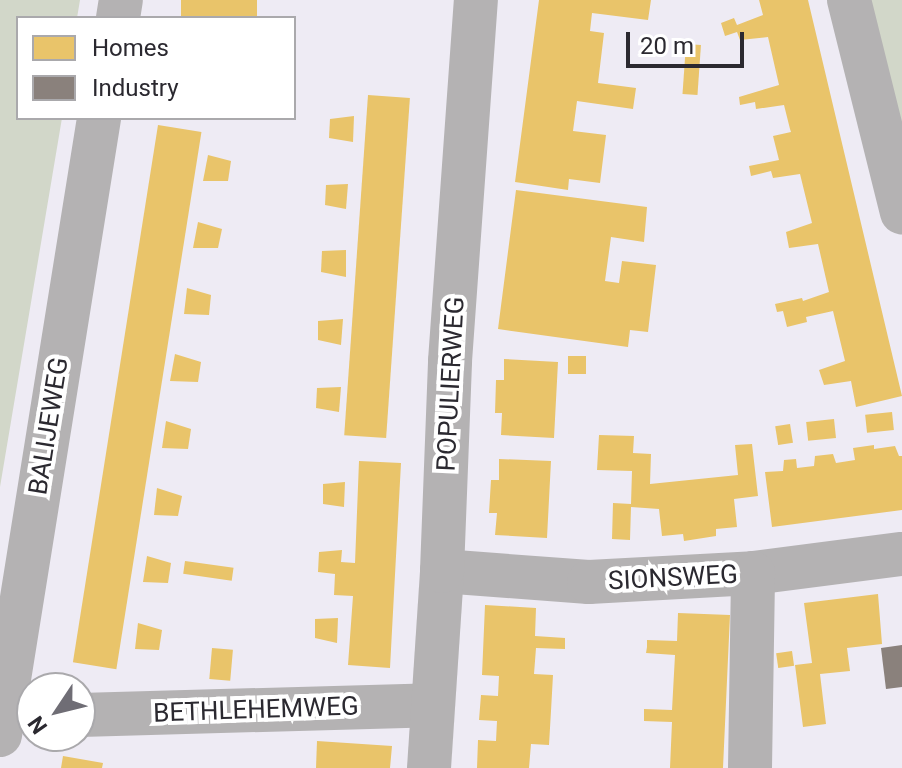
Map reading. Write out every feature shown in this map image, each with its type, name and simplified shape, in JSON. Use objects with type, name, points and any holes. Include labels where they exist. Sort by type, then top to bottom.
[{"type":"street","name":"POPULIERWEG","points":[[429,768],[442,571],[450,361],[476,0]]},
{"type":"street","points":[[849,0],[902,212]]},
{"type":"street","name":"BALIJEWEG","points":[[9,722],[99,120]]},
{"type":"street","name":"SIONSWEG","points":[[442,571],[589,582],[753,573],[902,554]]},
{"type":"street","points":[[750,768],[753,573]]},
{"type":"street","name":"BETHLEHEMWEG","points":[[96,715],[432,705]]},
{"type":"shaded area","points":[[0,0],[80,0],[77,16],[16,16],[16,120],[62,120],[0,487]]},
{"type":"shaded area","points":[[869,0],[902,0],[902,136]]},
{"type":"building: Homes","points":[[181,0],[257,0],[257,16],[181,16]]},
{"type":"building: Homes","points":[[539,0],[651,0],[648,20],[592,13],[590,31],[604,33],[598,83],[636,88],[633,109],[577,101],[573,131],[606,135],[600,183],[569,179],[568,190],[515,182]]},
{"type":"building: Homes","points":[[759,0],[808,0],[902,396],[856,407],[851,381],[824,385],[819,370],[845,361],[833,311],[806,317],[807,322],[787,327],[783,311],[777,312],[775,304],[802,298],[803,301],[829,292],[818,244],[789,248],[786,232],[812,223],[800,174],[773,178],[771,171],[751,176],[749,166],[779,160],[773,136],[791,132],[784,105],[756,109],[755,102],[740,105],[739,97],[779,85],[768,37],[740,40],[737,32],[725,36],[721,23],[734,18],[737,25],[763,15]]},
{"type":"building: Homes","points":[[686,44],[701,45],[697,95],[683,94]]},
{"type":"building: Homes","points":[[368,95],[410,98],[386,438],[344,435]]},
{"type":"building: Homes","points":[[354,116],[353,142],[329,138],[330,119]]},
{"type":"building: Homes","points":[[158,125],[201,132],[116,669],[73,662]]},
{"type":"building: Homes","points":[[208,155],[231,161],[228,181],[203,181]]},
{"type":"building: Homes","points":[[348,184],[346,209],[325,205],[326,185]]},
{"type":"building: Homes","points":[[516,190],[647,207],[644,242],[611,237],[605,281],[619,283],[622,261],[656,265],[648,332],[630,330],[628,347],[498,329]]},
{"type":"building: Homes","points":[[198,222],[222,229],[218,248],[193,248]]},
{"type":"building: Homes","points":[[346,250],[346,277],[321,272],[322,251]]},
{"type":"building: Homes","points":[[187,288],[211,295],[209,315],[184,314]]},
{"type":"building: Homes","points":[[343,319],[341,345],[318,340],[318,321]]},
{"type":"building: Homes","points":[[175,354],[201,362],[198,382],[170,381]]},
{"type":"building: Homes","points":[[568,356],[586,356],[586,374],[568,374]]},
{"type":"building: Homes","points":[[504,359],[558,362],[554,438],[501,435],[502,413],[495,413],[496,380],[504,380]]},
{"type":"building: Homes","points":[[341,387],[339,412],[316,408],[317,388]]},
{"type":"building: Homes","points":[[892,412],[894,430],[867,433],[865,415]]},
{"type":"building: Homes","points":[[834,419],[836,438],[808,441],[806,422]]},
{"type":"building: Homes","points":[[166,421],[191,429],[188,449],[162,448]]},
{"type":"building: Homes","points":[[790,424],[793,443],[778,445],[775,426]]},
{"type":"building: Homes","points":[[599,435],[634,436],[633,453],[651,454],[650,484],[738,475],[735,445],[752,444],[758,496],[734,499],[737,527],[716,529],[716,536],[684,541],[683,534],[662,536],[659,509],[631,507],[630,540],[612,539],[613,503],[631,504],[632,471],[597,470]]},
{"type":"building: Homes","points":[[874,445],[874,449],[895,446],[899,456],[902,456],[902,510],[772,527],[765,472],[783,471],[784,460],[796,459],[797,468],[814,466],[815,456],[833,454],[836,463],[855,460],[853,448]]},
{"type":"building: Homes","points":[[499,459],[551,461],[547,538],[495,535],[497,513],[489,513],[491,480],[499,480]]},
{"type":"building: Homes","points":[[359,461],[401,463],[390,668],[348,665],[353,596],[334,595],[335,574],[318,572],[319,552],[342,550],[341,562],[355,563]]},
{"type":"building: Homes","points":[[345,482],[344,507],[323,504],[323,484]]},
{"type":"building: Homes","points":[[157,488],[182,496],[178,516],[154,515]]},
{"type":"building: Homes","points":[[147,556],[171,563],[168,583],[143,582]]},
{"type":"building: Homes","points":[[185,561],[234,568],[232,581],[183,574]]},
{"type":"building: Homes","points":[[878,594],[882,644],[847,648],[850,671],[820,674],[826,724],[803,727],[795,665],[812,663],[804,603]]},
{"type":"building: Homes","points":[[485,605],[536,608],[535,636],[565,638],[565,649],[536,648],[534,674],[553,675],[551,711],[549,745],[531,744],[529,768],[477,768],[478,740],[496,741],[497,721],[479,720],[481,695],[498,696],[499,676],[482,675]]},
{"type":"building: Homes","points":[[678,613],[730,615],[723,768],[670,768],[672,722],[644,721],[644,709],[672,710],[675,655],[646,653],[647,640],[677,641]]},
{"type":"building: Homes","points":[[338,618],[337,643],[315,638],[315,619]]},
{"type":"building: Homes","points":[[138,623],[162,630],[159,650],[135,649]]},
{"type":"building: Homes","points":[[212,648],[233,650],[230,681],[209,679]]},
{"type":"building: Homes","points":[[792,651],[794,666],[778,668],[776,653]]},
{"type":"building: Homes","points":[[317,741],[392,746],[390,768],[316,768]]},
{"type":"building: Homes","points":[[63,756],[103,763],[102,768],[61,768]]},
{"type":"building: Industry","points":[[902,645],[902,687],[886,689],[881,648]]}]
